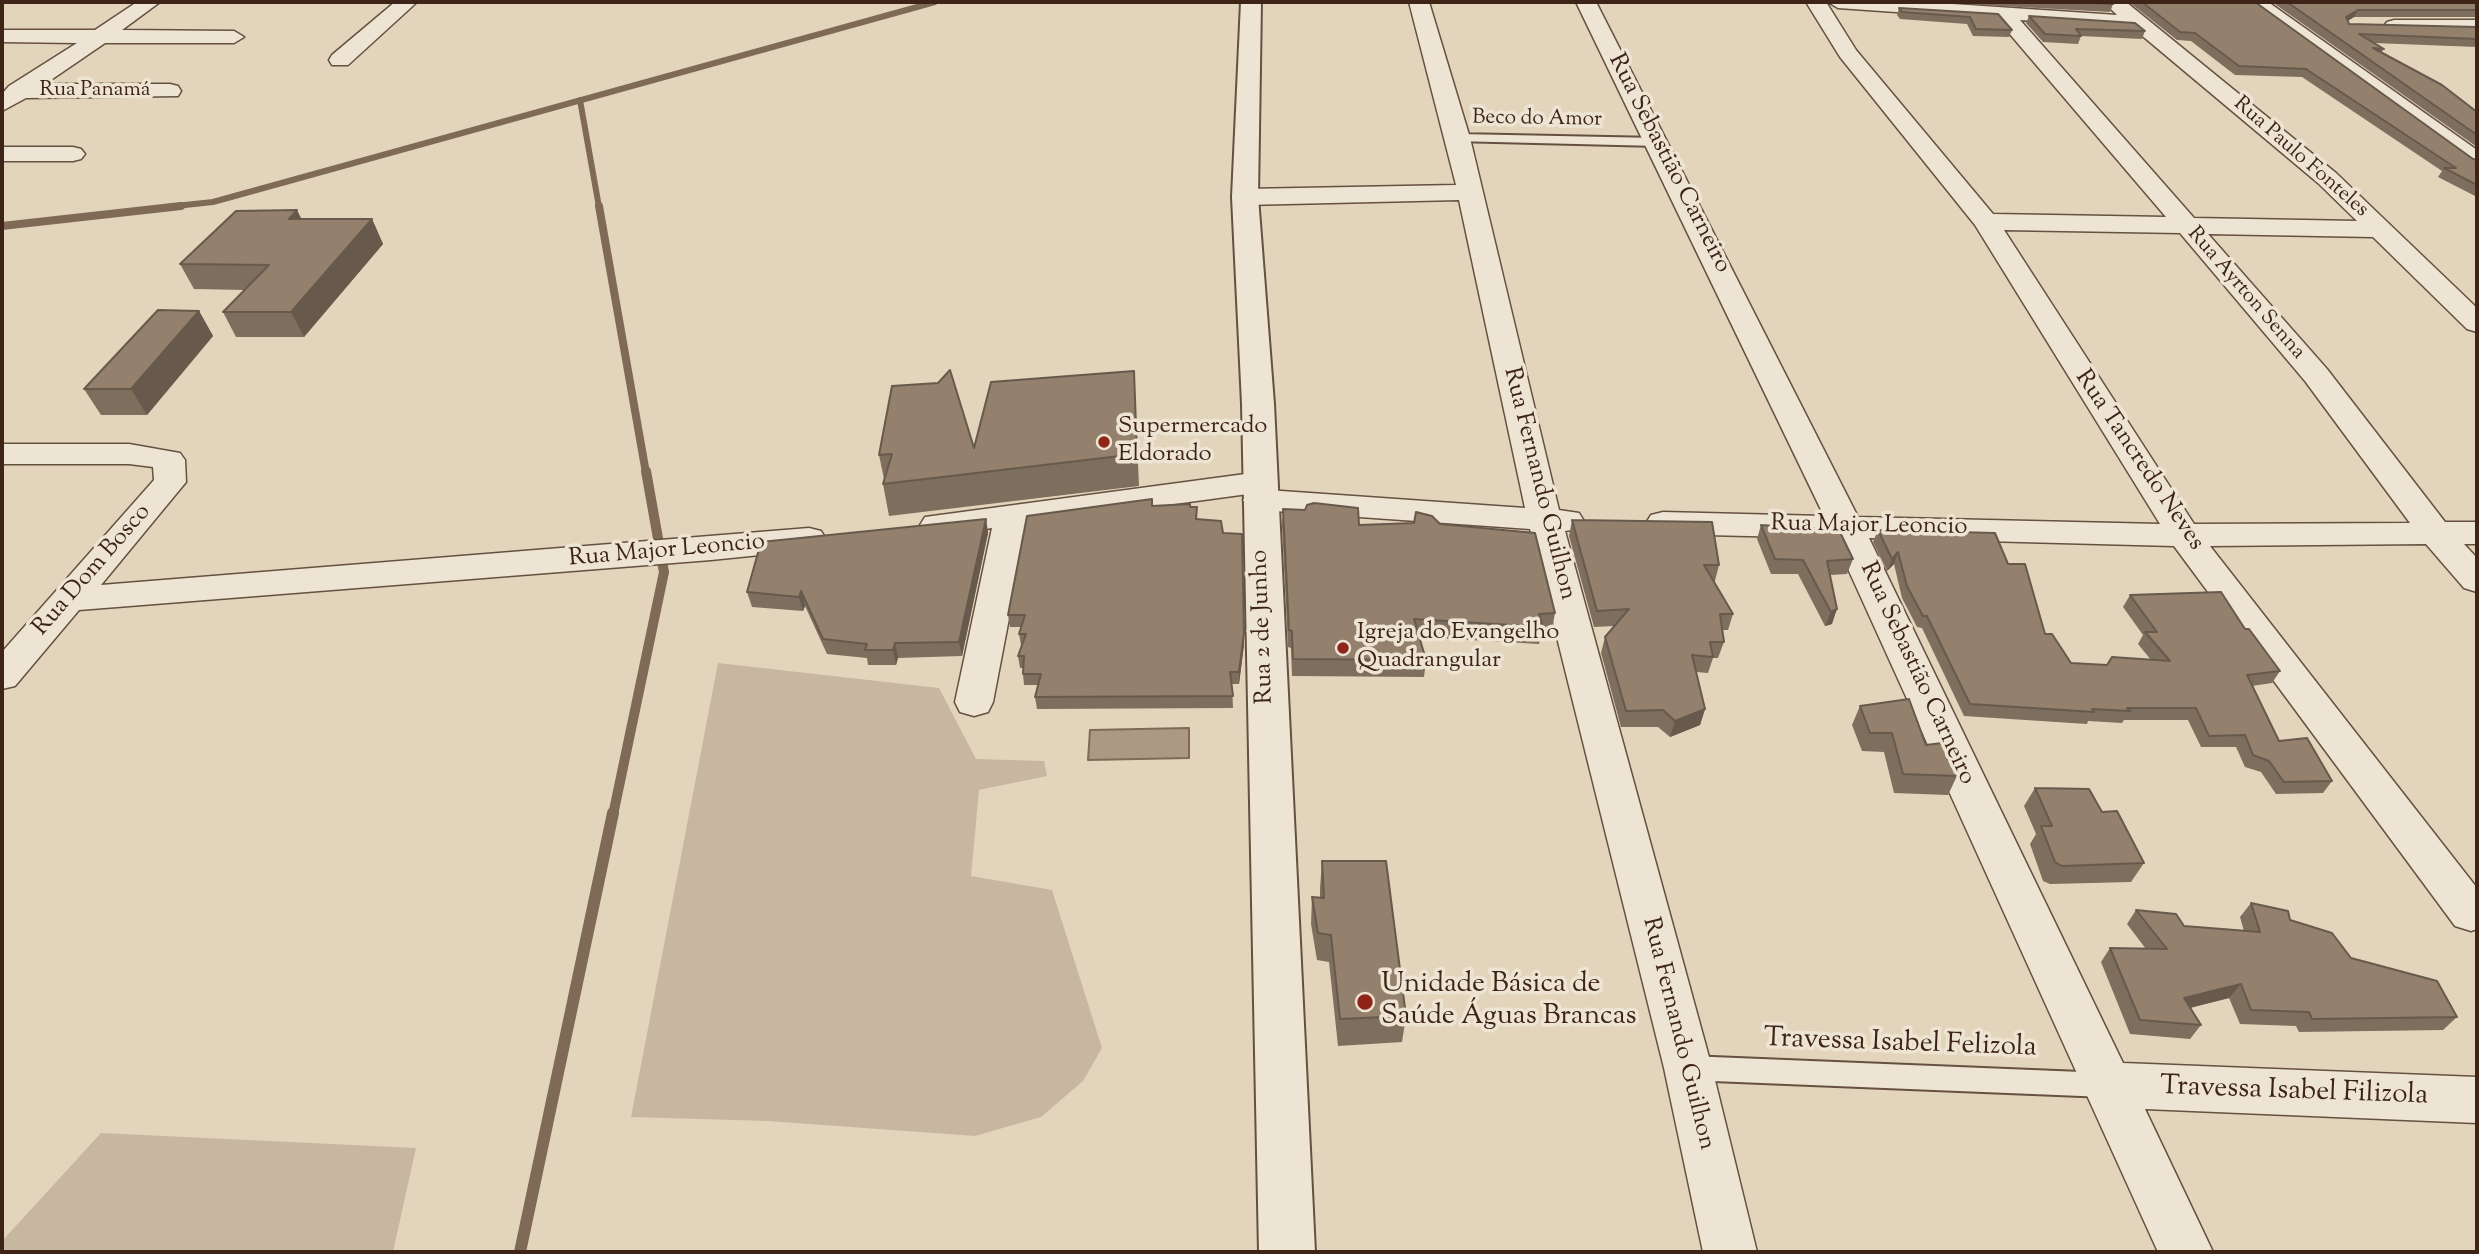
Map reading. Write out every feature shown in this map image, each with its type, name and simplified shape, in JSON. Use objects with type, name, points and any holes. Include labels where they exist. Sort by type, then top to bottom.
[{"type":"street","points":[[8,95],[150,2]]},
{"type":"street","points":[[340,60],[407,2]]},
{"type":"street","name":"Rua 2 de Junho","points":[[1251,2],[1245,197],[1260,491],[1287,1252]]},
{"type":"street","name":"Rua Fernando Guilhon","points":[[1419,2],[1458,138],[1545,521],[1688,1068],[1730,1252]]},
{"type":"street","name":"Rua Sebastião Carneiro","points":[[1586,2],[1658,142],[1846,526],[2186,1252]]},
{"type":"street","name":"Rua Tancredo Neves","points":[[1816,2],[1847,52],[1986,222],[2184,535],[2471,913]]},
{"type":"street","points":[[1838,2],[2137,22]]},
{"type":"street","name":"Rua Paulo Fonteles","points":[[2113,2],[2327,178],[2477,323]]},
{"type":"street","points":[[2255,2],[2477,161]]},
{"type":"street","name":"Rua Ayrton Senna","points":[[2004,14],[2316,375],[2436,534],[2477,580]]},
{"type":"street","points":[[2368,26],[2474,15]]},
{"type":"street","points":[[2,36],[234,37]]},
{"type":"street","name":"Rua Panamá","points":[[8,95],[170,91]]},
{"type":"street","points":[[2,154],[73,154]]},
{"type":"street","points":[[1245,197],[1469,192]]},
{"type":"street","points":[[1986,222],[2382,229]]},
{"type":"street","name":"Rua Dom Bosco","points":[[2,454],[129,454],[169,460],[170,482],[2,676]]},
{"type":"street","name":"Rua Major Leoncio","points":[[902,529],[1260,491],[1545,521],[2184,535],[2477,533]]},
{"type":"street","points":[[974,702],[1011,517]]},
{"type":"street","name":"Rua Major Leoncio","points":[[71,599],[711,549],[834,536]]},
{"type":"street","name":"Travessa Isabel Filizola","points":[[2110,1085],[2477,1100]]},
{"type":"lane","name":"Beco do Amor","points":[[1458,138],[1658,142]]},
{"type":"lane","name":"Travessa Isabel Felizola","points":[[1688,1068],[2110,1085]]},
{"type":"shaded area","points":[[718,663],[939,688],[976,759],[1044,761],[1047,776],[979,790],[971,876],[1052,890],[1102,1048],[1083,1081],[1041,1117],[975,1136],[768,1121],[631,1117]]},
{"type":"shaded area","points":[[1189,728],[1189,758],[1088,760],[1090,730]]},
{"type":"shaded area","points":[[101,1133],[416,1148],[393,1252],[2,1252],[2,1241]]},
{"type":"building","points":[[2071,2],[2112,2],[2113,4]]},
{"type":"building","points":[[2142,2],[2255,2],[2477,160],[2477,185],[2444,168],[2456,168],[2306,69],[2239,66],[2195,33],[2180,32]]},
{"type":"building","points":[[2287,2],[2477,2],[2477,10],[2358,10],[2346,17],[2349,24],[2477,27],[2477,39],[2359,34],[2384,49],[2373,48],[2442,85],[2477,112],[2477,135]]},
{"type":"building","points":[[1899,8],[1998,14],[2012,30],[1976,29],[1970,17],[1902,12]]},
{"type":"building","points":[[2029,16],[2135,23],[2145,31],[2076,29],[2081,36],[2045,34]]},
{"type":"building","points":[[297,210],[289,219],[372,219],[291,312],[223,312],[269,265],[180,264],[236,211]]},
{"type":"building","points":[[158,310],[199,311],[131,389],[84,389]]},
{"type":"building","points":[[950,370],[974,448],[991,382],[1134,371],[1137,454],[883,484],[892,454],[879,455],[892,386],[938,383]]},
{"type":"building","points":[[1152,499],[1152,506],[1190,504],[1190,507],[1197,507],[1196,519],[1221,521],[1223,533],[1242,534],[1244,633],[1239,672],[1230,672],[1233,696],[1035,697],[1041,674],[1023,674],[1024,656],[1018,656],[1026,634],[1019,634],[1025,615],[1008,615],[1027,516]]},
{"type":"building","points":[[1314,503],[1358,508],[1359,525],[1414,523],[1416,512],[1432,516],[1440,524],[1535,533],[1555,613],[1539,614],[1543,627],[1414,619],[1426,660],[1293,659],[1283,509],[1305,510],[1307,505]]},
{"type":"building","points":[[986,519],[959,642],[895,643],[893,650],[865,650],[867,644],[823,639],[801,591],[799,597],[747,592],[761,542]]},
{"type":"building","points":[[1572,520],[1712,522],[1719,565],[1704,565],[1733,614],[1720,614],[1724,642],[1710,642],[1713,657],[1692,655],[1705,709],[1675,721],[1663,710],[1626,711],[1605,637],[1629,609],[1597,611]]},
{"type":"building","points":[[1761,525],[1839,530],[1853,559],[1827,561],[1837,609],[1831,612],[1803,560],[1775,559]]},
{"type":"building","points":[[1878,530],[1995,533],[2008,564],[2025,564],[2045,634],[2052,634],[2071,663],[2107,665],[2112,657],[2170,661],[2145,632],[2157,632],[2130,595],[2221,592],[2245,629],[2249,629],[2280,671],[2247,675],[2279,741],[2307,738],[2332,781],[2284,782],[2269,761],[2253,755],[2245,735],[2209,736],[2196,708],[2127,708],[2130,711],[2092,709],[2094,712],[1970,704],[1927,616],[1923,616],[1907,586],[1898,552],[1892,559]]},
{"type":"building","points":[[1909,699],[1926,745],[1942,743],[1957,776],[1903,774],[1892,733],[1870,733],[1860,706]]},
{"type":"building","points":[[2035,788],[2089,789],[2102,812],[2117,811],[2144,863],[2062,866],[2055,862],[2041,826],[2052,826]]},
{"type":"building","name":"Unidade Básica de Saúde Águas Brancas","points":[[1322,861],[1386,861],[1406,1016],[1340,1019],[1331,935],[1318,933],[1312,897],[1324,898]]},
{"type":"building","points":[[2251,903],[2288,911],[2290,920],[2332,933],[2351,958],[2437,981],[2457,1017],[2312,1019],[2309,1012],[2251,1010],[2241,984],[2184,998],[2201,1025],[2140,1020],[2110,948],[2167,949],[2136,910],[2176,914],[2184,926],[2260,932]]},
{"type":"waterway","points":[[580,100],[935,2]]},
{"type":"waterway","points":[[166,207],[213,202],[580,100]]},
{"type":"waterway","points":[[580,100],[599,207]]},
{"type":"waterway","points":[[2,226],[181,206]]},
{"type":"waterway","points":[[599,206],[646,473]]},
{"type":"waterway","points":[[613,815],[664,572],[646,471]]},
{"type":"waterway","points":[[520,1252],[613,813]]},
{"type":"place","name":"Supermercado Eldorado","points":[[1104,442]]},
{"type":"place","name":"Igreja do Evangelho Quadrangular","points":[[1343,648]]},
{"type":"place","name":"Unidade Básica de Saúde Águas Brancas","points":[[1365,1002]]}]
